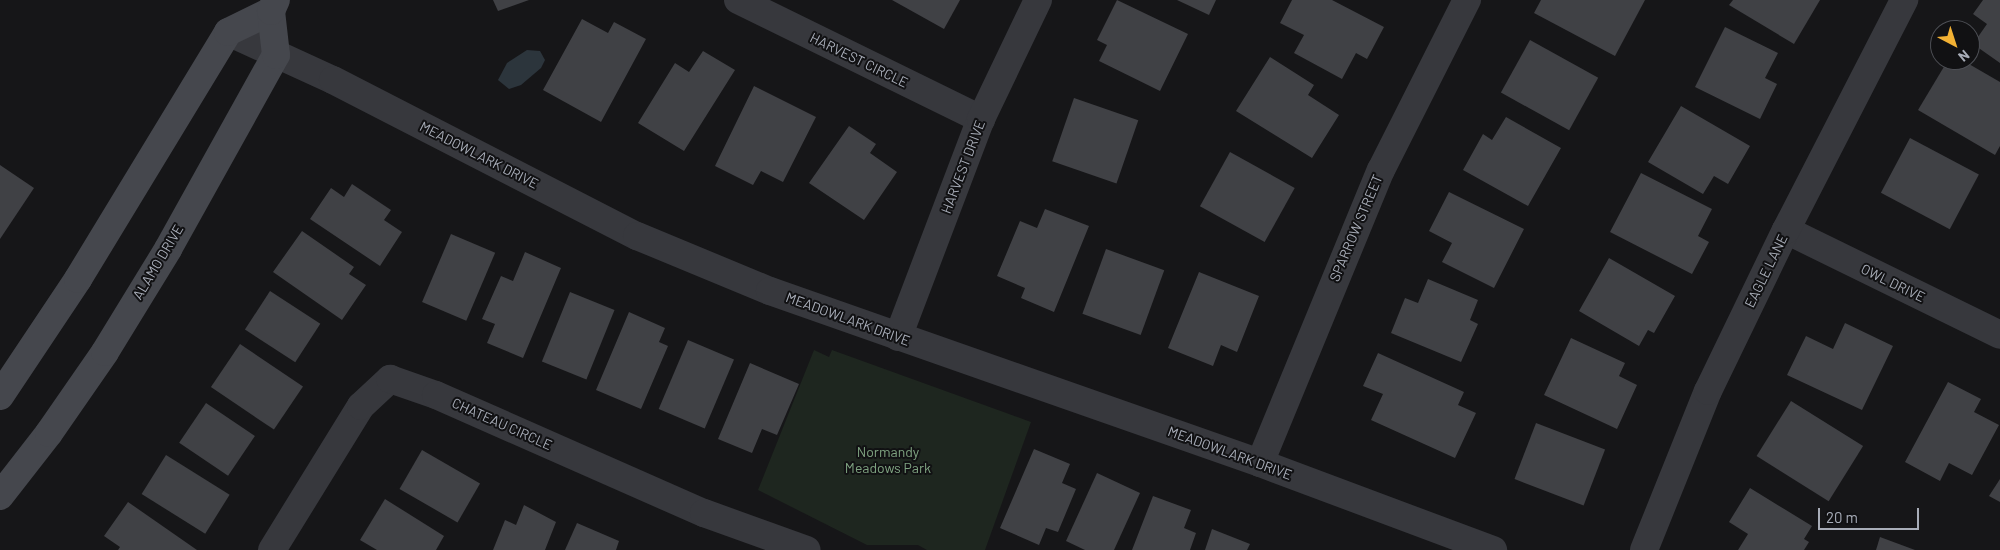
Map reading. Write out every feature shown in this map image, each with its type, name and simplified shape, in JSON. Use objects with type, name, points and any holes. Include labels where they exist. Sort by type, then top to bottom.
[{"type":"main road","points":[[0,396],[78,279],[228,32],[274,5],[276,55]]},
{"type":"main road","name":"ALAMO DRIVE","points":[[0,496],[49,433],[105,352],[168,249],[276,55]]},
{"type":"street","name":"HARVEST CIRCLE","points":[[738,0],[981,119]]},
{"type":"street","name":"HARVEST DRIVE","points":[[898,338],[981,119],[1038,0]]},
{"type":"street","name":"SPARROW STREET","points":[[1260,463],[1382,170],[1467,0]]},
{"type":"street","name":"EAGLE LANE","points":[[1644,550],[1708,391],[1786,230],[1904,0]]},
{"type":"street","name":"MEADOWLARK DRIVE","points":[[228,32],[333,80],[637,236],[770,291],[898,338],[1260,463],[1493,550]]},
{"type":"street","name":"OWL DRIVE","points":[[1786,230],[2000,335]]},
{"type":"street","name":"CHATEAU CIRCLE","points":[[272,550],[361,406],[390,379],[436,394],[704,513],[807,550]]},
{"type":"green space","name":"Normandy Meadows Park","points":[[814,350],[829,357],[832,350],[1031,422],[985,550],[927,550],[918,545],[867,545],[758,490]]},
{"type":"shaded area","points":[[527,50],[540,51],[545,60],[541,68],[521,85],[509,89],[498,80],[507,63]]},
{"type":"building","points":[[493,0],[529,0],[498,11]]},
{"type":"building","points":[[892,0],[960,0],[944,29]]},
{"type":"building","points":[[1117,0],[1188,34],[1160,91],[1099,61],[1107,45],[1097,40]]},
{"type":"building","points":[[1177,0],[1216,0],[1209,15]]},
{"type":"building","points":[[1292,0],[1332,0],[1384,27],[1367,59],[1356,53],[1342,79],[1294,53],[1304,35],[1280,23]]},
{"type":"building","points":[[1541,0],[1645,0],[1615,56],[1534,13]]},
{"type":"building","points":[[1733,0],[1820,0],[1794,44],[1729,5]]},
{"type":"building","points":[[1983,0],[2000,0],[2000,63],[1980,49],[1980,34],[1987,24],[1973,14]]},
{"type":"building","points":[[582,19],[608,33],[614,22],[646,39],[601,122],[543,90]]},
{"type":"building","points":[[1725,27],[1778,53],[1765,78],[1777,84],[1760,119],[1695,87]]},
{"type":"building","points":[[1530,40],[1598,78],[1569,130],[1501,92]]},
{"type":"building","points":[[703,51],[735,70],[684,151],[638,123],[675,63],[689,72]]},
{"type":"building","points":[[1270,57],[1314,85],[1308,95],[1339,115],[1312,158],[1236,111]]},
{"type":"building","points":[[1942,70],[1979,70],[2000,82],[2000,146],[1995,155],[1918,110]]},
{"type":"building","points":[[754,86],[816,117],[783,182],[761,171],[753,185],[715,166]]},
{"type":"building","points":[[1074,98],[1138,120],[1116,183],[1052,161]]},
{"type":"building","points":[[1681,106],[1750,146],[1728,184],[1714,176],[1703,194],[1648,162]]},
{"type":"building","points":[[1506,117],[1561,148],[1528,206],[1463,170],[1483,134],[1492,140]]},
{"type":"building","points":[[849,126],[876,144],[870,153],[897,172],[864,220],[809,183]]},
{"type":"building","points":[[1910,138],[1979,175],[1950,229],[1881,193]]},
{"type":"building","points":[[1230,152],[1295,188],[1265,242],[1200,206]]},
{"type":"building","points":[[0,165],[34,188],[0,239]]},
{"type":"building","points":[[1641,173],[1712,209],[1698,236],[1709,242],[1692,274],[1610,232]]},
{"type":"building","points":[[352,184],[391,210],[384,220],[402,232],[380,266],[310,219],[331,188],[344,197]]},
{"type":"building","points":[[1449,192],[1524,229],[1494,288],[1442,262],[1452,243],[1429,231]]},
{"type":"building","points":[[1045,209],[1089,226],[1054,312],[1021,298],[1025,288],[997,276],[1020,221],[1037,228]]},
{"type":"building","points":[[302,231],[354,267],[349,274],[366,285],[342,320],[273,272]]},
{"type":"building","points":[[451,234],[495,253],[466,321],[422,302]]},
{"type":"building","points":[[1106,249],[1164,270],[1141,335],[1082,314]]},
{"type":"building","points":[[525,252],[561,268],[523,358],[487,343],[495,324],[482,319],[501,276],[513,281]]},
{"type":"building","points":[[1609,258],[1675,296],[1654,333],[1648,330],[1639,346],[1579,311]]},
{"type":"building","points":[[1199,272],[1259,296],[1237,352],[1221,345],[1213,366],[1168,348]]},
{"type":"building","points":[[1428,279],[1478,300],[1470,320],[1478,324],[1461,362],[1391,333],[1405,298],[1418,303]]},
{"type":"building","points":[[270,291],[320,324],[295,362],[245,330]]},
{"type":"building","points":[[570,292],[615,310],[586,380],[542,362]]},
{"type":"building","points":[[629,312],[665,328],[659,342],[668,346],[641,409],[596,390]]},
{"type":"building","points":[[1845,323],[1893,346],[1862,410],[1787,375],[1806,336],[1833,349]]},
{"type":"building","points":[[1571,338],[1625,363],[1619,376],[1637,385],[1617,429],[1544,395]]},
{"type":"building","points":[[688,340],[734,360],[705,429],[659,409]]},
{"type":"building","points":[[240,344],[303,386],[274,430],[211,387]]},
{"type":"building","points":[[1378,353],[1464,392],[1458,405],[1476,413],[1455,458],[1371,420],[1383,394],[1363,386]]},
{"type":"building","points":[[750,363],[799,384],[777,435],[762,429],[752,453],[718,439]]},
{"type":"building","points":[[1948,382],[1981,399],[1974,412],[1999,425],[1972,475],[1949,463],[1940,481],[1905,462]]},
{"type":"building","points":[[1791,401],[1863,446],[1829,501],[1757,456]]},
{"type":"building","points":[[206,403],[255,436],[228,476],[179,443]]},
{"type":"building","points":[[1536,423],[1605,450],[1584,506],[1514,479]]},
{"type":"building","points":[[1034,449],[1070,464],[1062,483],[1076,489],[1058,532],[1046,528],[1039,545],[1000,528]]},
{"type":"building","points":[[422,450],[480,484],[458,522],[400,489]]},
{"type":"building","points":[[166,455],[230,495],[205,534],[142,494]]},
{"type":"building","points":[[1097,473],[1140,493],[1114,550],[1085,550],[1066,541]]},
{"type":"building","points":[[2000,479],[2000,502],[1989,496]]},
{"type":"building","points":[[1750,488],[1812,526],[1804,539],[1809,542],[1804,550],[1738,550],[1748,534],[1729,522]]},
{"type":"building","points":[[1153,496],[1191,510],[1184,528],[1196,533],[1190,550],[1132,550]]},
{"type":"building","points":[[385,499],[444,536],[436,550],[377,550],[360,540]]},
{"type":"building","points":[[128,502],[197,550],[118,550],[120,547],[104,536]]},
{"type":"building","points":[[524,505],[556,522],[545,550],[493,550],[505,520],[516,525]]},
{"type":"building","points":[[577,523],[619,541],[616,550],[565,550]]},
{"type":"building","points":[[1212,529],[1250,544],[1247,550],[1205,550]]},
{"type":"building","points":[[1880,537],[1915,550],[1876,550]]}]
